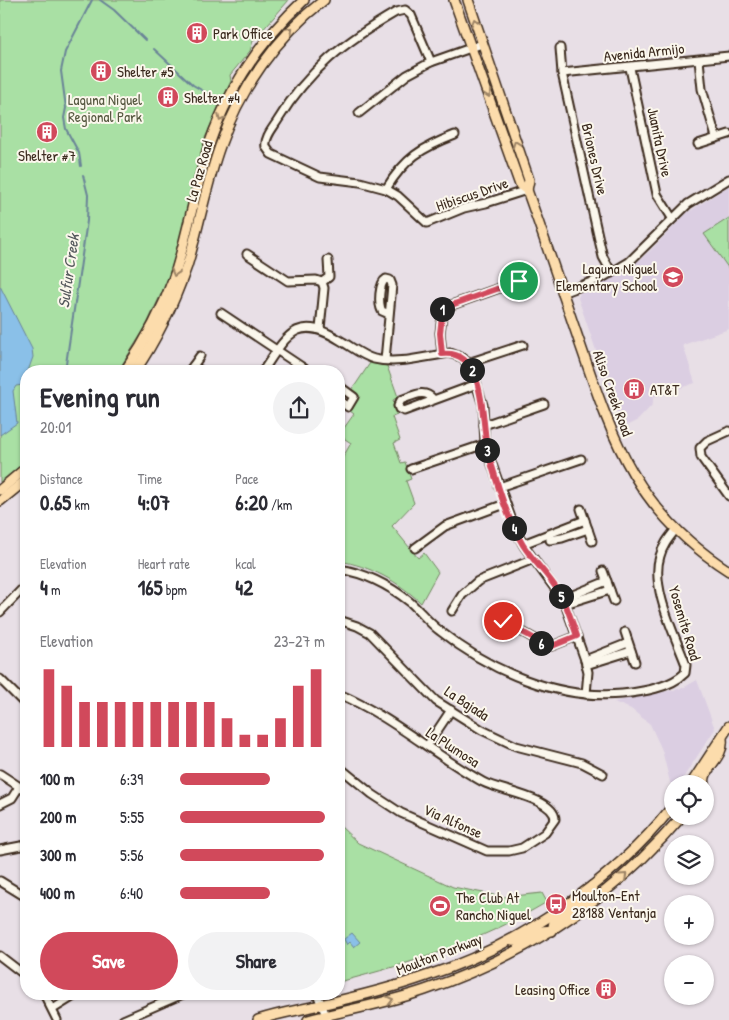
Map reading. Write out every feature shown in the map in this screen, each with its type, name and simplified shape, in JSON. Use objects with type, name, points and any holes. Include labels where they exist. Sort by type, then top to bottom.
[{"type":"main road","name":"La Paz Road","points":[[129,365],[152,329],[168,292],[209,146],[242,74],[266,40],[304,0]]},
{"type":"main road","name":"La Paz Road","points":[[139,365],[162,325],[180,284],[220,146],[237,106],[268,55],[296,25],[324,0]]},
{"type":"main road","name":"Aliso Creek Road","points":[[454,0],[520,185],[527,190]]},
{"type":"main road","name":"Aliso Creek Road","points":[[468,0],[529,180],[527,190],[604,414],[622,456],[644,491],[676,529],[729,570]]},
{"type":"main road","points":[[0,490],[20,473]]},
{"type":"main road","points":[[0,501],[20,485]]},
{"type":"main road","points":[[697,775],[729,726]]},
{"type":"main road","points":[[706,775],[722,749],[722,739]]},
{"type":"main road","points":[[712,775],[729,750]]},
{"type":"main road","name":"Moulton Parkway","points":[[345,998],[427,976],[468,961],[509,941],[592,886],[625,859],[664,816]]},
{"type":"main road","name":"Moulton Parkway","points":[[308,1020],[327,1018],[401,998],[450,981],[552,932],[625,876],[673,825]]},
{"type":"main road","points":[[509,941],[518,942],[544,930],[552,932],[554,922],[590,895],[592,886]]},
{"type":"main road","name":"Moulton Parkway","points":[[258,1020],[339,1000]]},
{"type":"street","points":[[431,62],[412,16],[405,10],[396,12],[340,47],[313,72],[288,104],[266,139],[266,147],[271,154],[320,177],[360,182],[386,189],[398,170],[409,158],[428,146],[455,135]]},
{"type":"street","points":[[359,113],[407,75],[431,62],[482,44]]},
{"type":"street","name":"Briones Drive","points":[[560,48],[562,73],[599,240],[603,257],[612,273]]},
{"type":"street","name":"Avenida Armijo","points":[[562,73],[630,68],[729,56]]},
{"type":"street","points":[[698,60],[702,89],[716,137]]},
{"type":"street","name":"Juanita Drive","points":[[630,68],[657,194],[672,218]]},
{"type":"street","points":[[698,144],[729,134]]},
{"type":"street","points":[[562,293],[612,273],[644,249],[672,218],[688,204],[729,179]]},
{"type":"street","name":"Hibiscus Drive","points":[[386,189],[398,196],[427,224],[464,208],[486,204],[527,190]]},
{"type":"street","points":[[247,254],[288,281],[316,280],[322,282]]},
{"type":"street","points":[[322,282],[329,277],[328,260]]},
{"type":"street","points":[[442,354],[440,333],[443,308],[519,281]]},
{"type":"street","points":[[320,329],[324,288],[322,282]]},
{"type":"street","points":[[221,313],[299,365]]},
{"type":"street","points":[[385,360],[389,314]]},
{"type":"street","points":[[267,365],[290,334],[297,330],[312,327],[320,329],[360,353],[385,360],[457,354],[468,363],[483,405],[486,444],[505,504],[524,546],[564,601],[586,662],[586,694]]},
{"type":"street","points":[[468,363],[523,344]]},
{"type":"street","points":[[194,365],[200,356]]},
{"type":"street","points":[[433,399],[477,384]]},
{"type":"street","points":[[345,390],[354,397],[348,407],[345,405]]},
{"type":"street","points":[[484,425],[544,404]]},
{"type":"street","points":[[729,431],[707,441],[700,448],[701,457],[729,496]]},
{"type":"street","points":[[411,470],[486,444]]},
{"type":"street","points":[[500,487],[581,459]]},
{"type":"street","points":[[415,548],[445,526],[505,504]]},
{"type":"street","points":[[581,509],[592,541]]},
{"type":"street","points":[[555,536],[559,529],[585,520]]},
{"type":"street","points":[[524,546],[555,536],[562,538],[588,529]]},
{"type":"street","name":"Yosemite Road","points":[[345,570],[364,575],[395,592],[452,641],[518,677],[556,690],[609,695],[650,689],[678,680],[685,673],[686,665],[660,591],[657,574],[665,544],[676,529]]},
{"type":"street","points":[[452,611],[470,586],[478,581],[521,568],[535,561]]},
{"type":"street","points":[[603,570],[614,601]]},
{"type":"street","points":[[564,601],[607,581]]},
{"type":"street","points":[[580,595],[610,590]]},
{"type":"street","points":[[0,612],[20,591]]},
{"type":"street","points":[[503,621],[544,644],[552,646],[577,636]]},
{"type":"street","name":"La Bajada","points":[[345,622],[370,633],[383,644],[422,688],[451,710],[500,739],[582,763],[603,774]]},
{"type":"street","points":[[625,632],[635,662]]},
{"type":"street","points":[[586,662],[606,655],[628,643]]},
{"type":"street","points":[[606,655],[631,651]]},
{"type":"street","points":[[0,679],[20,699]]},
{"type":"street","name":"La Plumosa","points":[[345,698],[483,782],[503,791],[538,800],[555,815]]},
{"type":"street","points":[[427,746],[451,710]]},
{"type":"street","name":"Via Alfonse","points":[[345,772],[372,794],[401,813],[487,851],[509,851],[534,842],[553,823],[555,815]]},
{"type":"street","points":[[0,774],[19,787],[12,798],[0,804]]},
{"type":"street","points":[[0,850],[20,846]]},
{"type":"street","points":[[0,881],[20,893]]},
{"type":"street","points":[[0,956],[20,971]]},
{"type":"street","points":[[48,1000],[57,1020]]},
{"type":"street","points":[[53,1009],[67,1000]]},
{"type":"street","points":[[123,1020],[168,1000]]},
{"type":"street","points":[[319,1000],[327,1018]]},
{"type":"shaded area","name":"Laguna Niguel Elementary School","points":[[729,186],[729,329],[683,345],[695,383],[653,397],[653,404],[638,420],[628,425],[621,423],[578,298],[580,293],[627,271],[650,251],[687,213]]},
{"type":"shaded area","points":[[697,680],[715,729],[685,775],[668,775],[662,750],[650,724],[631,709],[614,702],[683,688]]},
{"type":"green space","name":"Laguna Niguel Regional Park","points":[[0,0],[289,0],[253,41],[250,51],[230,75],[231,81],[205,138],[177,251],[167,281],[145,328],[122,365],[20,365],[20,466],[0,482]]},
{"type":"green space","points":[[729,218],[729,269],[704,234]]},
{"type":"green space","points":[[370,363],[387,366],[398,397],[393,400],[397,415],[392,417],[400,440],[394,443],[401,463],[405,462],[411,479],[406,481],[414,503],[392,526],[418,558],[424,553],[438,572],[421,603],[393,581],[373,571],[345,562],[345,454],[351,443],[345,439],[345,427],[354,414],[350,411],[360,396],[352,390]]},
{"type":"green space","name":"The Club At Rancho Niguel","points":[[345,831],[358,843],[453,887],[504,897],[542,893],[547,902],[471,940],[394,967],[345,980]]},
{"type":"water","points":[[0,286],[32,349],[33,357],[30,365],[20,365],[20,385],[16,386],[13,391],[17,423],[0,435]]},
{"type":"water","points":[[352,933],[360,942],[354,947],[350,942],[347,945],[345,938]]},
{"type":"waterway","name":"Sulfur Creek","points":[[81,166],[79,153],[66,129],[64,118],[66,108],[61,71],[65,52],[92,0]]},
{"type":"waterway","points":[[100,0],[114,10],[145,40]]},
{"type":"waterway","points":[[154,49],[193,85],[215,98]]},
{"type":"waterway","name":"Sulfur Creek","points":[[66,365],[87,221],[88,195],[83,175]]},
{"type":"place","name":"Park Office","points":[[197,33]]},
{"type":"place","name":"Shelter #5","points":[[101,71]]},
{"type":"place","name":"Shelter #4","points":[[168,97]]},
{"type":"place","name":"Shelter #7","points":[[47,132]]},
{"type":"place","name":"Laguna Niguel Elementary School","points":[[673,277]]},
{"type":"place","name":"AT&T","points":[[634,389]]},
{"type":"place","name":"Moulton-Ent 28188 Ventanja","points":[[556,904]]},
{"type":"place","name":"The Club At Rancho Niguel","points":[[440,906]]},
{"type":"place","name":"Leasing Office","points":[[606,989]]},
{"type":"route","points":[[503,621],[544,644],[552,646],[577,636],[563,599],[524,546],[505,504],[486,444],[483,405],[472,371],[468,363],[457,354],[442,354],[440,333],[442,310],[446,306],[519,281]]}]
